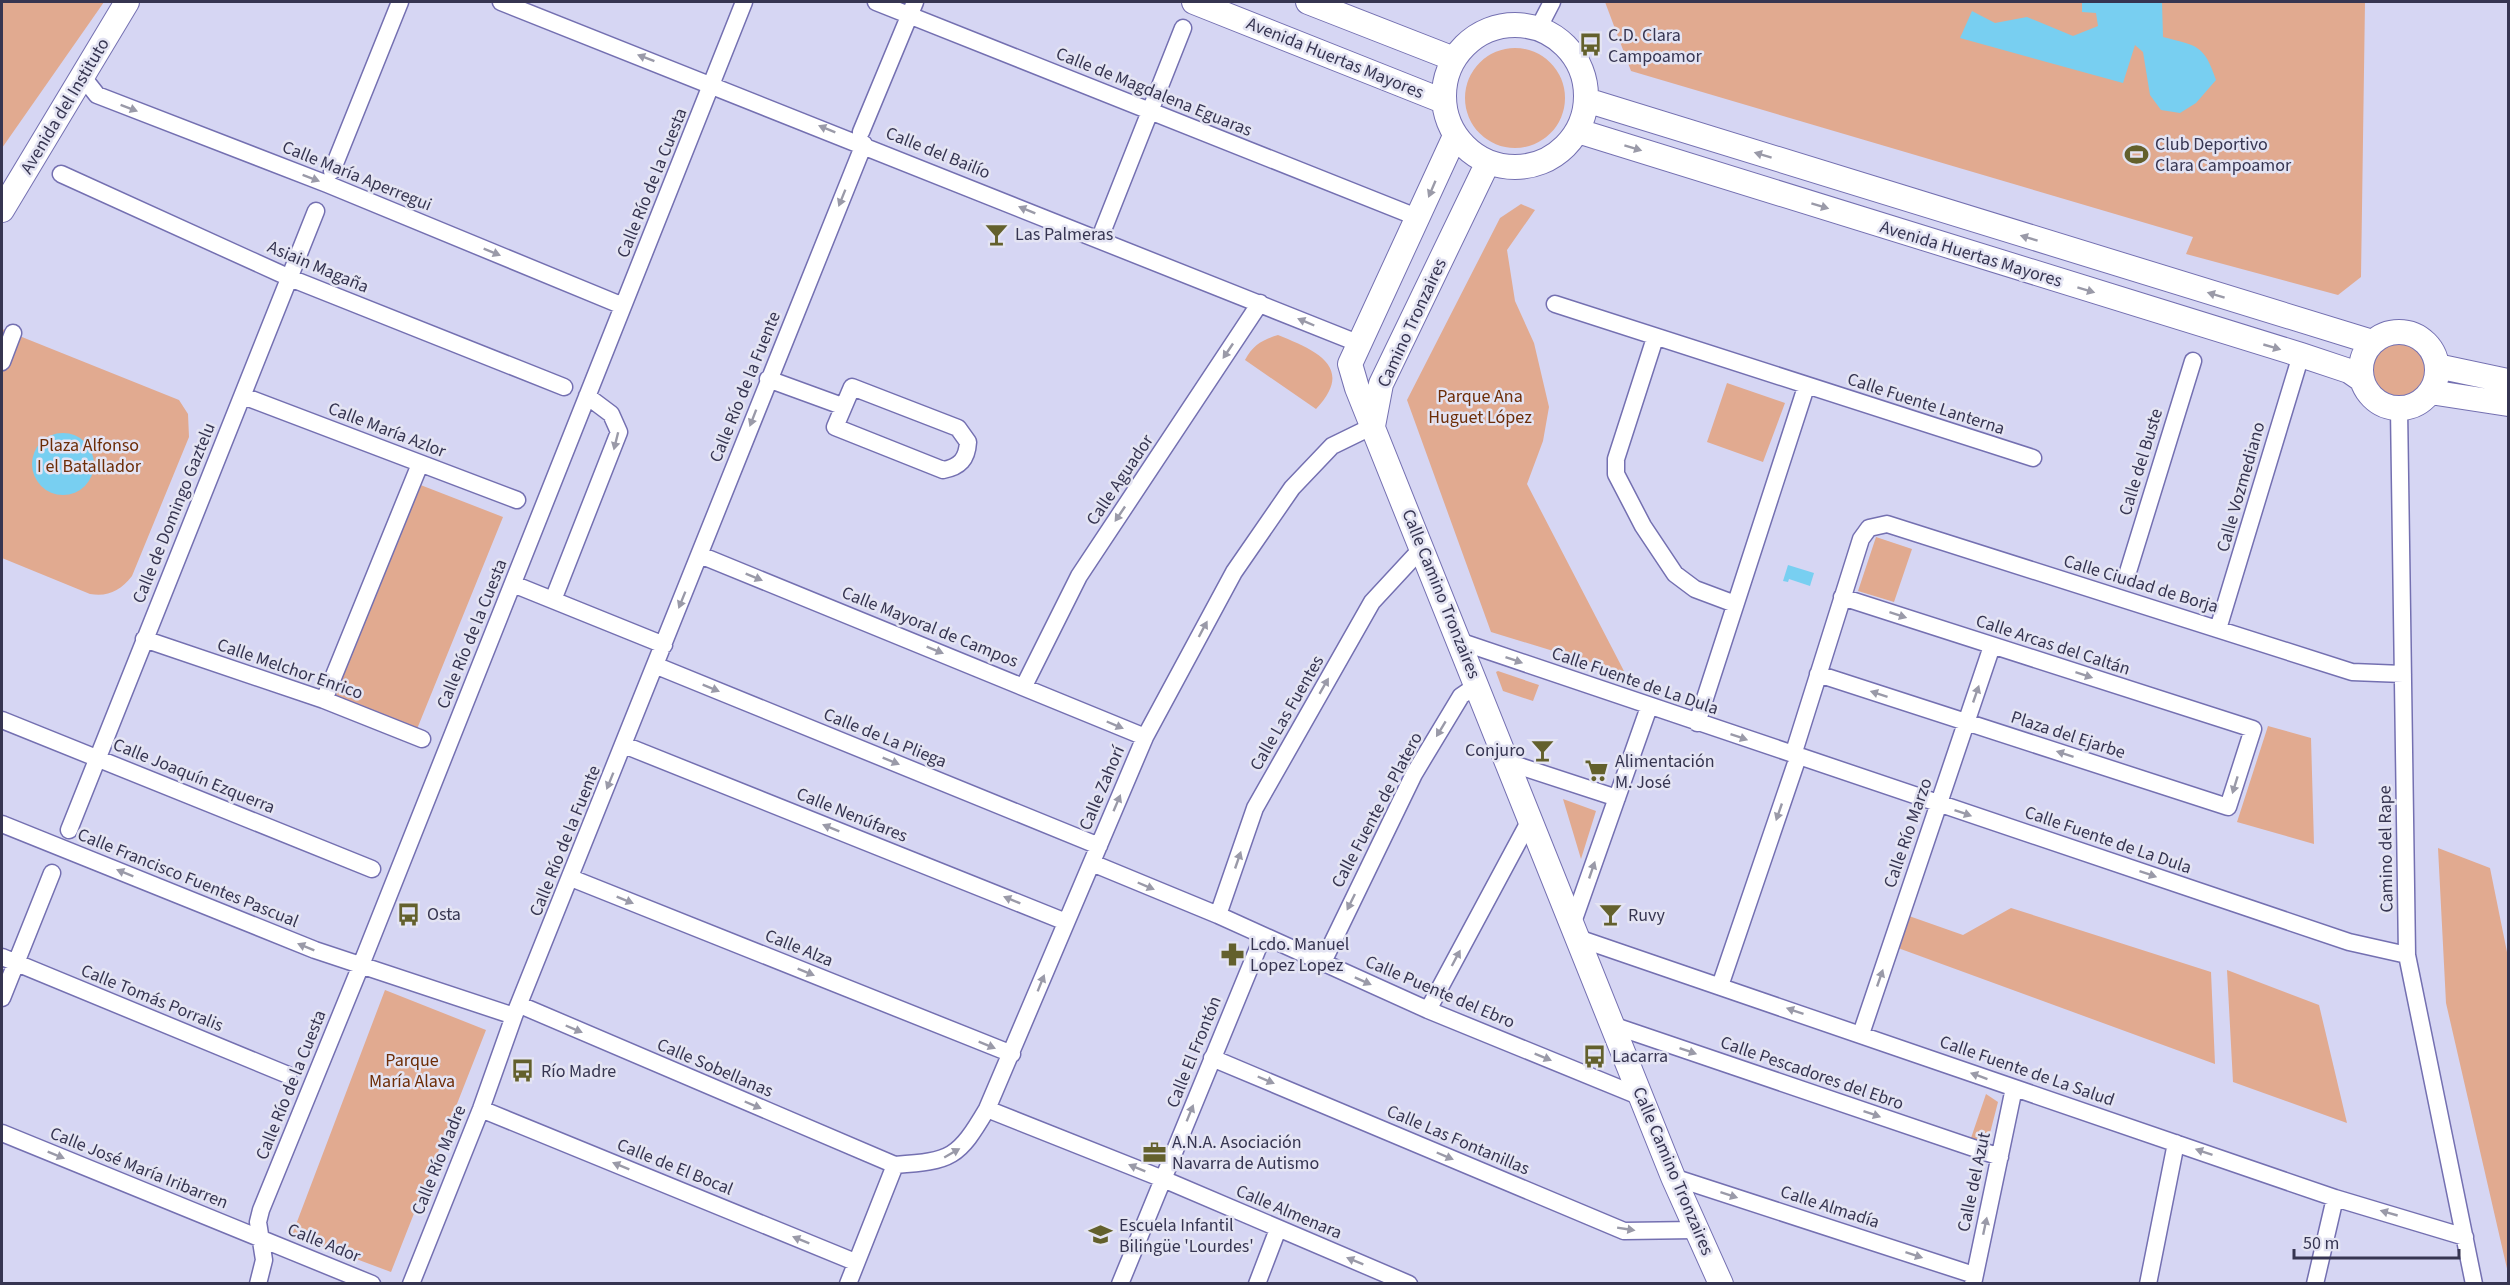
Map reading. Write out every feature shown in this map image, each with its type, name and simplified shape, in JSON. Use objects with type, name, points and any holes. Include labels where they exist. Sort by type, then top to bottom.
[{"type":"street","name":"Avenida del Instituto","points":[[2,210],[127,2]]},
{"type":"street","points":[[332,171],[400,2]]},
{"type":"street","name":"Calle del Bailío","points":[[501,2],[712,84],[862,138],[1360,344]]},
{"type":"street","name":"Calle Río de la Cuesta","points":[[258,1284],[264,1260],[258,1222],[261,1210],[361,965],[744,2]]},
{"type":"street","name":"Calle de Magdalena Eguaras","points":[[876,2],[912,8],[1149,112],[1419,219]]},
{"type":"street","name":"Avenida Huertas Mayores","points":[[1194,2],[1443,101]]},
{"type":"street","points":[[1308,2],[1454,59]]},
{"type":"street","points":[[1538,29],[1552,2]]},
{"type":"street","name":"Calle Río de la Fuente","points":[[517,1011],[657,666],[912,8]]},
{"type":"street","points":[[1514,25],[1538,29],[1558,40],[1574,57],[1584,78],[1586,100],[1578,131],[1565,147],[1548,160],[1518,167],[1488,162],[1469,152],[1455,136],[1447,119],[1443,101],[1445,79],[1454,59],[1470,41],[1491,29],[1514,25]]},
{"type":"street","points":[[1103,230],[1182,28]]},
{"type":"street","name":"Calle María Aperregui","points":[[82,76],[97,95],[327,184],[623,306]]},
{"type":"street","name":"Avenida Huertas Mayores","points":[[1586,100],[2372,342]]},
{"type":"street","name":"Avenida Huertas Mayores","points":[[1578,131],[2349,371],[2362,380],[2376,400],[2399,408]]},
{"type":"street","name":"Camino Tronzaires","points":[[1373,426],[1350,364],[1419,219],[1455,136]]},
{"type":"street","name":"Camino Tronzaires","points":[[1373,426],[1381,384],[1488,162]]},
{"type":"street","name":"Asiain Magaña","points":[[61,174],[290,278],[564,387]]},
{"type":"street","name":"Calle de Domingo Gaztelu","points":[[69,830],[316,210]]},
{"type":"street","name":"Calle Aguador","points":[[1024,686],[1079,576],[1260,303]]},
{"type":"street","name":"Calle Fuente Lanterna","points":[[1555,304],[1806,387],[2033,458]]},
{"type":"street","points":[[2362,380],[2362,359],[2372,342],[2393,332],[2417,336],[2427,343],[2437,366],[2435,384],[2430,392],[2417,403],[2399,408]]},
{"type":"street","points":[[2,362],[13,333]]},
{"type":"street","points":[[1655,338],[1616,459],[1617,474],[1643,526],[1675,574],[1695,589],[1735,604]]},
{"type":"street","name":"Calle Vozmediano","points":[[2218,629],[2301,355]]},
{"type":"street","name":"Calle del Buste","points":[[2127,575],[2193,361]]},
{"type":"street","points":[[2437,366],[2508,381]]},
{"type":"street","points":[[768,379],[842,406]]},
{"type":"street","points":[[852,387],[958,428],[968,442],[965,458],[953,468],[943,470],[835,427],[842,406],[852,387]]},
{"type":"street","points":[[1697,723],[1806,387]]},
{"type":"street","points":[[2430,392],[2508,404]]},
{"type":"street","name":"Calle María Azlor","points":[[243,396],[517,500]]},
{"type":"street","points":[[554,600],[619,432],[611,414],[587,396]]},
{"type":"street","name":"Camino del Rape","points":[[2399,408],[2407,955],[2474,1284]]},
{"type":"street","name":"Calle Camino Tronzaires","points":[[1373,426],[1673,1177],[1721,1284]]},
{"type":"street","name":"Calle Zahorí","points":[[896,1165],[932,1162],[950,1155],[967,1144],[987,1109],[1012,1054],[1145,737],[1234,572],[1292,488],[1332,446],[1373,426]]},
{"type":"street","points":[[324,700],[420,464]]},
{"type":"street","name":"Calle Ciudad de Borja","points":[[1842,597],[1861,539],[1869,528],[1887,524],[2352,672],[2403,674]]},
{"type":"street","name":"Calle Las Fuentes","points":[[1218,915],[1255,808],[1372,602],[1422,548]]},
{"type":"street","name":"Calle Mayoral de Campos","points":[[700,555],[1145,737]]},
{"type":"street","points":[[513,584],[664,645]]},
{"type":"street","points":[[1720,986],[1795,756],[1842,597]]},
{"type":"street","name":"Calle Arcas del Caltán","points":[[1842,597],[2253,729]]},
{"type":"street","name":"Calle Melchor Enrico","points":[[144,639],[324,700],[422,739]]},
{"type":"street","name":"Calle Fuente de La Dula","points":[[1459,641],[2349,942],[2407,955]]},
{"type":"street","name":"Calle Río Marzo","points":[[1861,1034],[1992,646]]},
{"type":"street","name":"Calle de La Pliega","points":[[657,666],[1099,846]]},
{"type":"street","name":"Plaza del Ejarbe","points":[[1818,674],[2228,807],[2253,729]]},
{"type":"street","name":"Calle Fuente de Platero","points":[[1323,962],[1414,774],[1461,696],[1478,685]]},
{"type":"street","points":[[1575,932],[1649,706]]},
{"type":"street","name":"Calle Joaquín Ezquerra","points":[[2,720],[372,869]]},
{"type":"street","name":"Calle Nenúfares","points":[[624,745],[1066,922]]},
{"type":"street","points":[[1507,762],[1617,798]]},
{"type":"street","points":[[1428,1010],[1530,819]]},
{"type":"street","name":"Calle Francisco Fuentes Pascual","points":[[2,824],[315,950],[517,1011]]},
{"type":"street","name":"Calle Puente del Ebro","points":[[1092,863],[1218,915],[1428,1010],[1641,1097]]},
{"type":"street","points":[[2,998],[9,960],[52,873]]},
{"type":"street","name":"Calle Alza","points":[[571,878],[1012,1054]]},
{"type":"street","name":"Calle Fuente de La Salud","points":[[1575,932],[1720,986],[2014,1088],[2335,1198],[2464,1237]]},
{"type":"street","name":"Calle El Frontón","points":[[1120,1284],[1263,936]]},
{"type":"street","name":"Calle Tomás Porralis","points":[[9,960],[288,1075]]},
{"type":"street","name":"Calle Río Madre","points":[[411,1284],[517,1011]]},
{"type":"street","name":"Calle Sobellanas","points":[[517,1011],[896,1165]]},
{"type":"street","name":"Calle Pescadores del Ebro","points":[[1612,1025],[2000,1157]]},
{"type":"street","name":"Calle Las Fontanillas","points":[[1212,1058],[1624,1231],[1695,1230]]},
{"type":"street","name":"Calle del Azut","points":[[1974,1279],[2014,1088]]},
{"type":"street","name":"Calle de El Bocal","points":[[481,1108],[855,1262]]},
{"type":"street","name":"Calle Almenara","points":[[987,1109],[1163,1179],[1408,1283]]},
{"type":"street","name":"Calle José María Iribarren","points":[[2,1133],[261,1239]]},
{"type":"street","points":[[2148,1284],[2176,1143]]},
{"type":"street","points":[[848,1284],[896,1165]]},
{"type":"street","name":"Calle Almadía","points":[[1673,1177],[1974,1279]]},
{"type":"street","points":[[2315,1284],[2335,1198]]},
{"type":"street","points":[[1257,1284],[1278,1229]]},
{"type":"street","name":"Calle Ador","points":[[261,1239],[372,1284]]},
{"type":"green space","points":[[2,2],[104,2],[2,148]]},
{"type":"green space","name":"Club Deportivo Clara Campoamor","points":[[1605,2],[2365,2],[2361,277],[2338,295],[2186,254],[2193,237],[1631,71]]},
{"type":"green space","points":[[1515,48],[1543,56],[1557,70],[1565,98],[1557,126],[1543,140],[1515,148],[1487,140],[1473,126],[1465,98],[1473,70],[1487,56]]},
{"type":"green space","name":"Parque Ana Huguet López","points":[[1521,204],[1535,210],[1507,250],[1515,301],[1534,343],[1549,407],[1543,441],[1527,484],[1625,673],[1491,632],[1407,400],[1500,218]]},
{"type":"green space","name":"Plaza Alfonso I el Batallador","points":[[2,329],[179,400],[188,414],[189,437],[132,576],[123,586],[113,592],[102,595],[90,594],[2,558]]},
{"type":"green space","points":[[1278,335],[1317,354],[1326,362],[1331,371],[1332,382],[1327,394],[1316,409],[1245,360],[1258,344]]},
{"type":"green space","points":[[2398,343],[2408,345],[2417,351],[2423,360],[2425,370],[2423,380],[2417,389],[2408,395],[2398,397],[2388,395],[2379,389],[2373,380],[2371,370],[2373,360],[2379,351],[2388,345]]},
{"type":"green space","points":[[1727,383],[1785,403],[1763,462],[1707,442]]},
{"type":"green space","points":[[418,484],[503,517],[417,729],[334,699]]},
{"type":"green space","points":[[1876,537],[1912,549],[1894,602],[1858,591]]},
{"type":"green space","points":[[1496,672],[1539,685],[1533,701],[1503,691]]},
{"type":"green space","points":[[2268,726],[2311,738],[2314,844],[2237,822]]},
{"type":"green space","points":[[1563,799],[1596,811],[1581,859]]},
{"type":"green space","points":[[2438,848],[2490,868],[2508,957],[2508,1273],[2446,1003]]},
{"type":"green space","points":[[2011,908],[2211,972],[2215,1064],[1898,948],[1909,916],[1963,935]]},
{"type":"green space","points":[[2227,970],[2319,1005],[2347,1123],[2233,1082]]},
{"type":"green space","name":"Parque María Alava","points":[[385,990],[486,1030],[391,1272],[292,1235]]},
{"type":"green space","points":[[1986,1094],[1998,1102],[1988,1141],[1984,1143],[1971,1138]]},
{"type":"water","points":[[2082,2],[2162,2],[2163,37],[2198,48],[2207,59],[2216,80],[2196,103],[2180,113],[2161,110],[2150,95],[2143,52],[2135,45],[2123,83],[1960,38],[1972,11],[1995,23],[2027,17],[2073,36],[2098,26],[2096,13],[2082,12]]},
{"type":"water","points":[[63,433],[85,442],[94,464],[85,486],[63,495],[41,486],[32,464],[41,442]]},
{"type":"water","points":[[1788,565],[1814,573],[1810,586],[1789,579],[1788,582],[1783,581]]},
{"type":"place","name":"C.D. Clara Campoamor","points":[[1590,45]]},
{"type":"place","name":"Club Deportivo Clara Campoamor","points":[[2137,154]]},
{"type":"place","name":"Las Palmeras","points":[[997,234]]},
{"type":"place","name":"Conjuro","points":[[1543,750]]},
{"type":"place","name":"Alimentación M. José","points":[[1597,771]]},
{"type":"place","name":"Osta","points":[[409,914]]},
{"type":"place","name":"Ruvy","points":[[1610,915]]},
{"type":"place","name":"Lcdo. Manuel Lopez Lopez","points":[[1232,954]]},
{"type":"place","name":"Lacarra","points":[[1594,1056]]},
{"type":"place","name":"Río Madre","points":[[523,1071]]},
{"type":"place","name":"A.N.A. Asociación Navarra de Autismo","points":[[1154,1152]]},
{"type":"place","name":"Escuela Infantil Bilingüe 'Lourdes'","points":[[1101,1235]]}]
